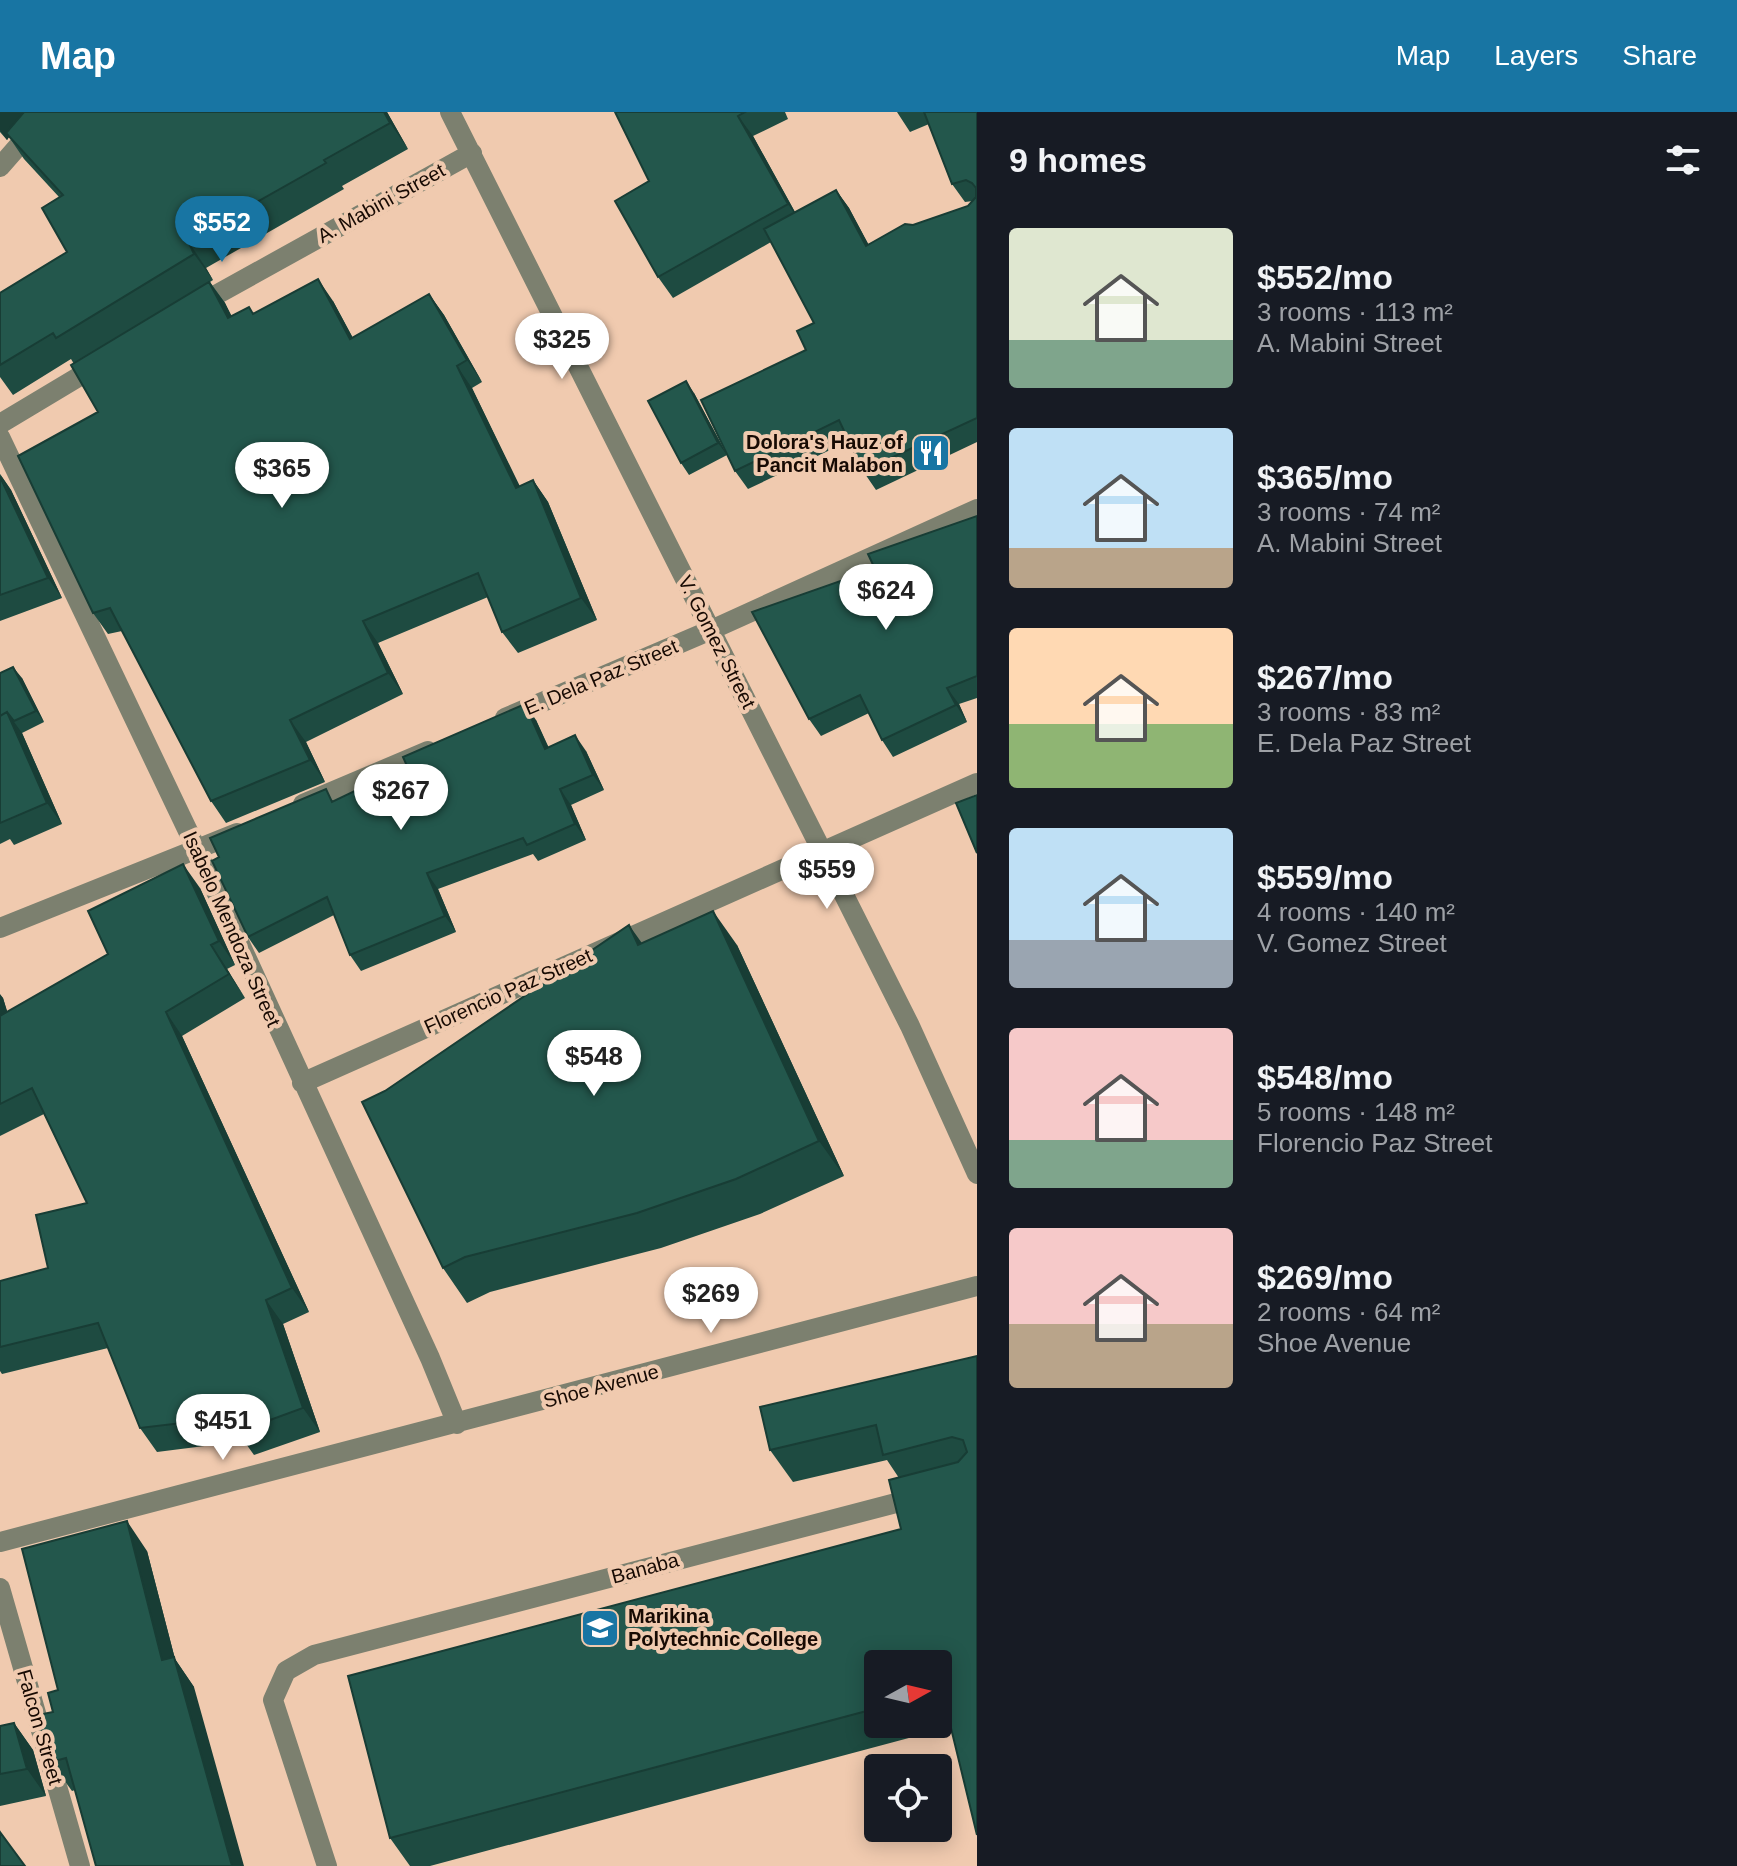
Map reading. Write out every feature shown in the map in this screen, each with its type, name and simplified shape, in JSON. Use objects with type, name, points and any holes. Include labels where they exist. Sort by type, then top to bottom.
[{"type":"street","points":[[0,167],[48,112]]},
{"type":"street","name":"V. Gomez Street","points":[[450,112],[910,1026],[977,1174]]},
{"type":"street","name":"A. Mabini Street","points":[[183,314],[235,282],[472,153]]},
{"type":"street","points":[[0,424],[117,353]]},
{"type":"street","name":"Isabelo Mendoza Street","points":[[0,437],[197,850],[430,1358],[457,1424]]},
{"type":"street","name":"E. Dela Paz Street","points":[[491,724],[711,630],[977,509]]},
{"type":"street","points":[[285,812],[447,743]]},
{"type":"street","name":"Florencio Paz Street","points":[[302,1083],[977,783]]},
{"type":"street","points":[[0,928],[256,824]]},
{"type":"street","name":"Shoe Avenue","points":[[0,1542],[977,1286]]},
{"type":"street","name":"Banaba","points":[[327,1866],[273,1700],[286,1671],[314,1655],[931,1494]]},
{"type":"street","name":"Falcon Street","points":[[0,1588],[80,1866]]},
{"type":"building","points":[[24,112],[384,112],[390,123],[188,241],[194,254],[56,338],[53,333],[0,365],[0,293],[67,252],[42,208],[63,195],[6,133]]},
{"type":"building","points":[[615,112],[745,112],[738,116],[788,204],[658,277],[615,201],[649,181]]},
{"type":"building","points":[[924,112],[977,112],[977,418],[863,471],[839,420],[735,471],[701,400],[806,350],[797,331],[814,323],[764,229],[836,190],[866,246],[905,224],[913,225],[968,206],[976,197],[976,188],[966,180],[952,184]]},
{"type":"building","points":[[318,279],[350,339],[429,294],[467,360],[457,366],[516,488],[533,480],[581,598],[502,632],[478,573],[363,621],[388,673],[290,720],[310,760],[211,801],[110,608],[93,613],[18,456],[98,412],[71,365],[209,282],[228,318],[249,307],[253,314]]},
{"type":"building","points":[[686,381],[718,443],[681,463],[648,401]]},
{"type":"building","points":[[0,477],[48,578],[0,595]]},
{"type":"building","points":[[977,516],[977,676],[947,688],[956,705],[882,740],[860,695],[809,719],[752,612],[875,569],[868,554]]},
{"type":"building","points":[[13,667],[36,711],[14,721],[7,712],[0,716],[0,673]]},
{"type":"building","points":[[525,704],[545,749],[575,735],[593,775],[560,789],[575,824],[527,845],[523,838],[427,873],[445,916],[350,955],[327,897],[248,937],[212,861],[219,857],[210,838],[326,789],[332,802],[407,766],[403,757]]},
{"type":"building","points":[[7,712],[47,803],[0,823],[0,716]]},
{"type":"building","points":[[977,795],[977,853],[956,803]]},
{"type":"building","points":[[183,864],[219,941],[211,945],[229,974],[166,1012],[292,1288],[266,1300],[303,1408],[237,1432],[232,1417],[140,1428],[98,1323],[0,1347],[0,1281],[48,1268],[36,1215],[87,1203],[32,1088],[0,1104],[0,1016],[108,954],[88,911]]},
{"type":"building","points":[[713,911],[819,1141],[736,1179],[637,1213],[465,1257],[443,1268],[362,1102],[385,1091],[629,925],[638,945]]},
{"type":"building","points":[[977,1356],[977,1835],[952,1732],[952,1650],[864,1650],[864,1712],[390,1838],[348,1676],[901,1529],[889,1480],[958,1462],[967,1452],[963,1440],[952,1437],[883,1455],[876,1425],[770,1450],[760,1407]]},
{"type":"building","points":[[127,1521],[162,1660],[174,1657],[232,1866],[96,1866],[66,1758],[51,1762],[38,1715],[53,1712],[48,1693],[58,1690],[22,1549]]},
{"type":"building","points":[[14,1723],[27,1769],[0,1774],[0,1726]]},
{"type":"building","points":[[0,1832],[25,1866],[0,1866]]},
{"type":"place","name":"Dolora's Hauz of Pancit Malabon","points":[[931,453]]},
{"type":"place","name":"Marikina Polytechnic College","points":[[600,1628]]}]
